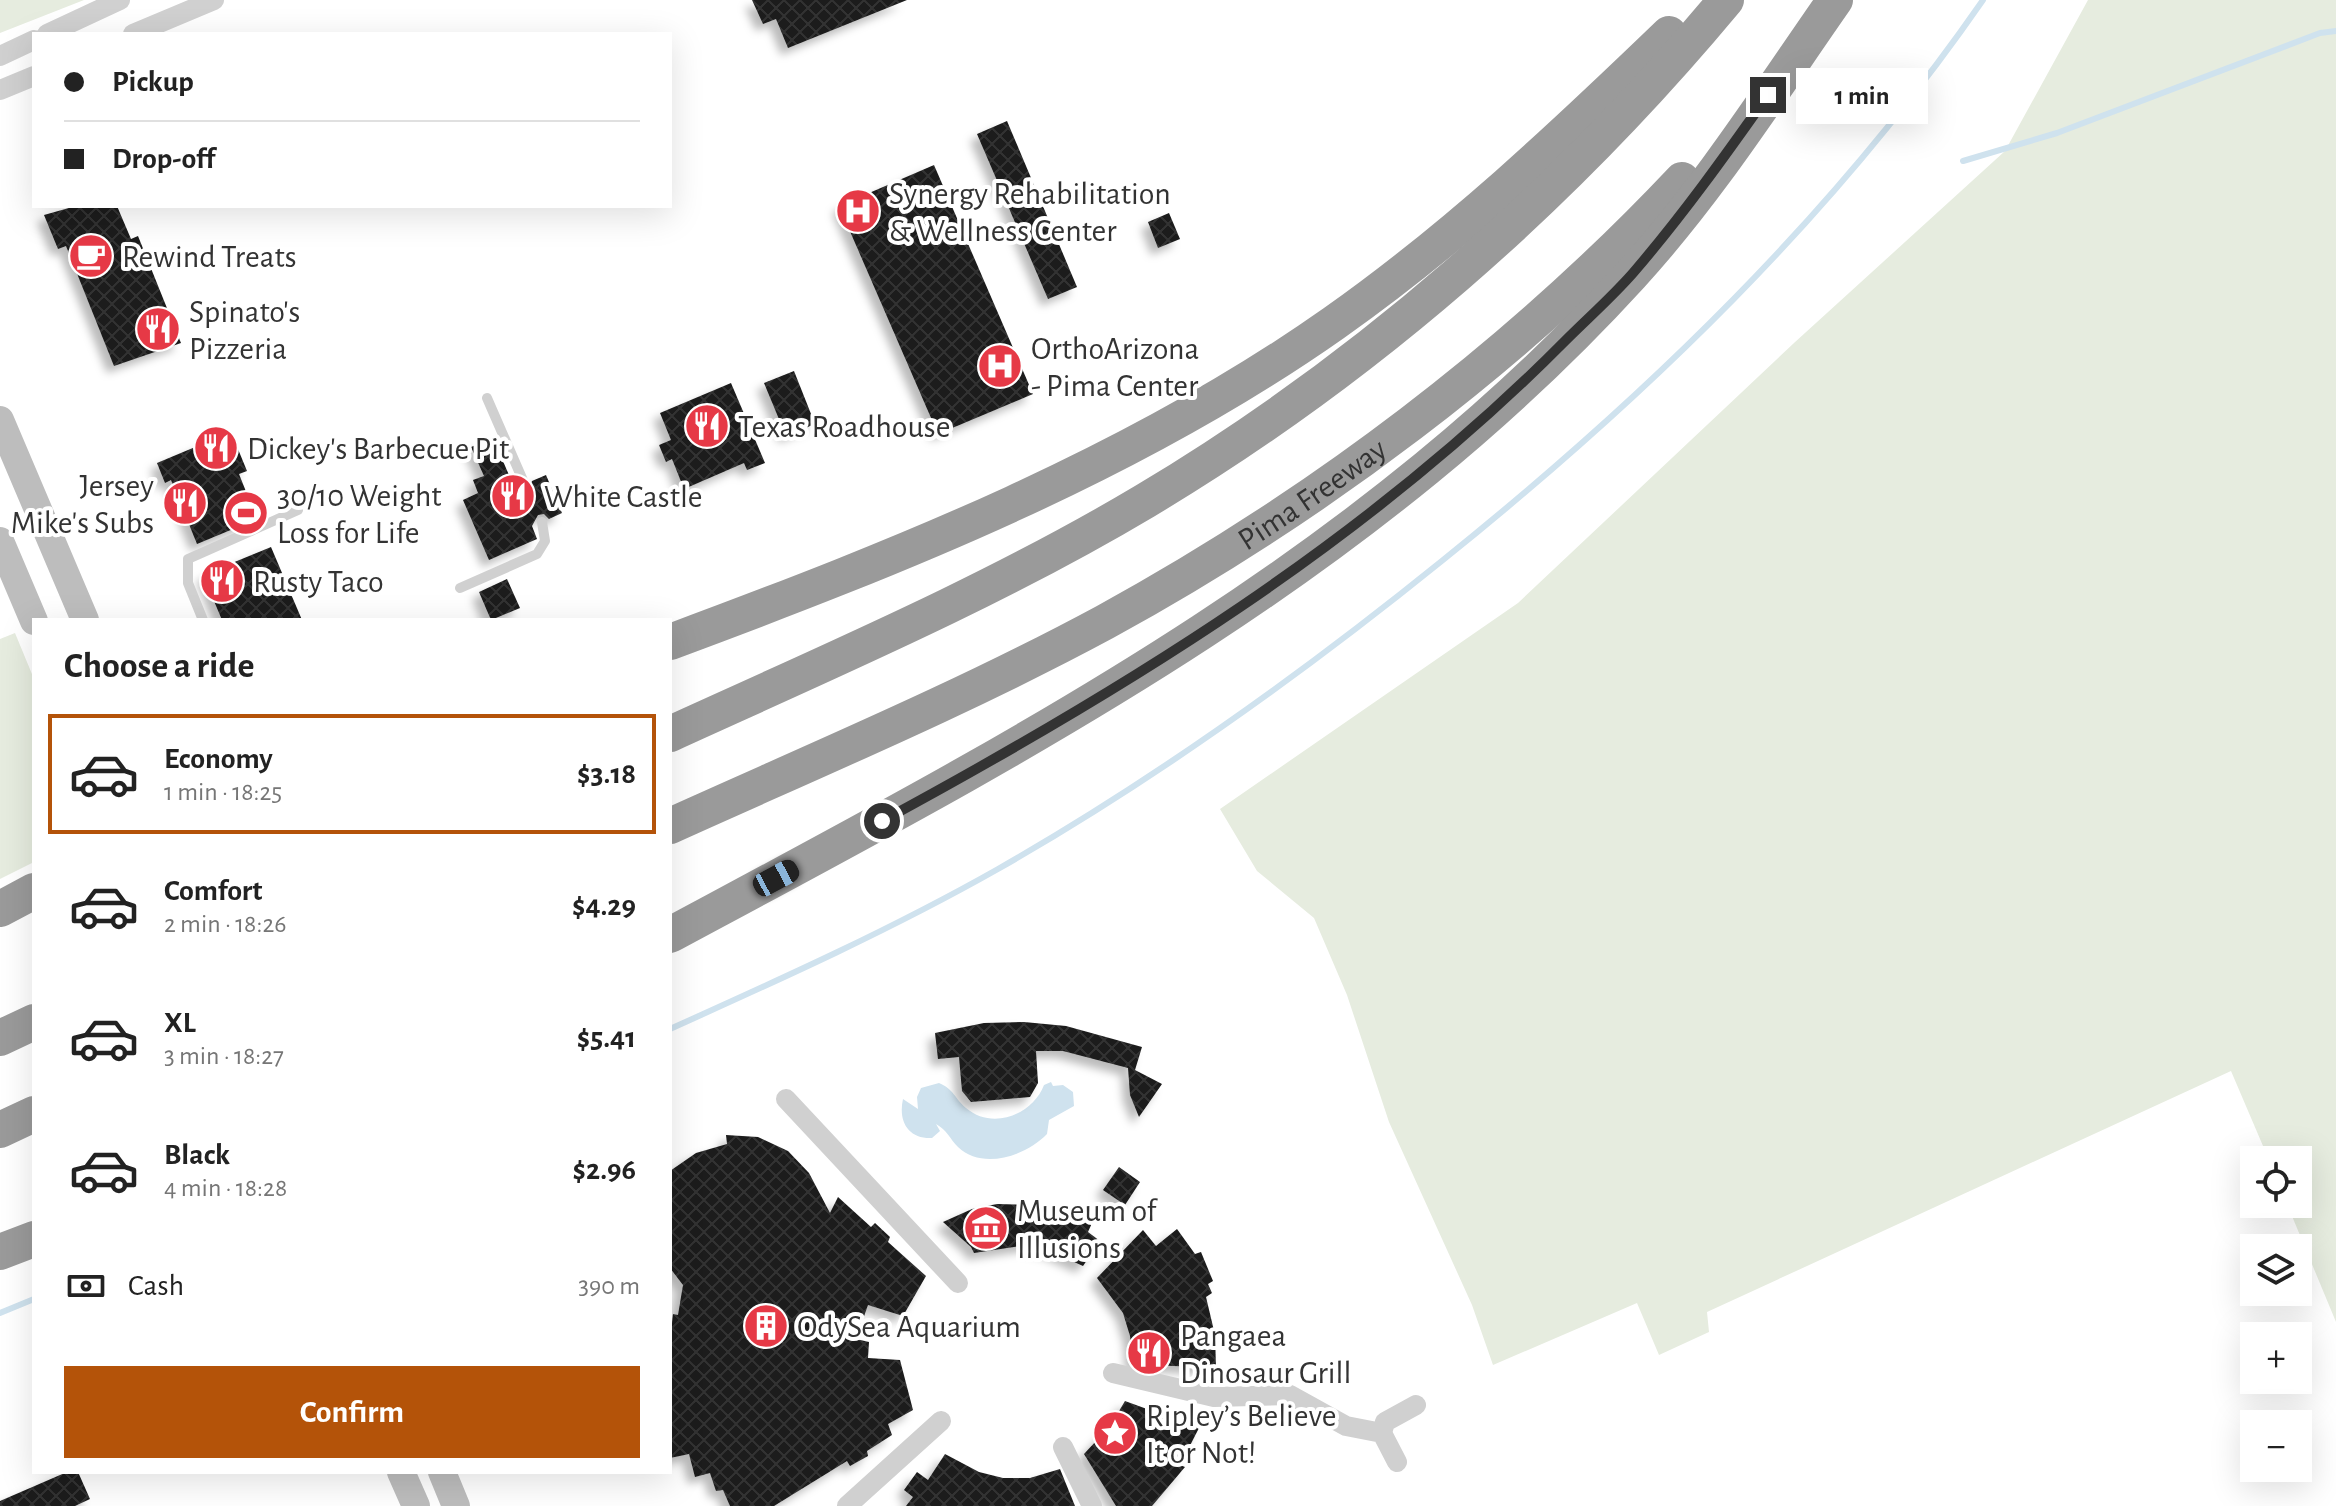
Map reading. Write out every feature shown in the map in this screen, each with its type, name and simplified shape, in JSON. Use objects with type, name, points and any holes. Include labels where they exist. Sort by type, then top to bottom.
[{"type":"highway","points":[[672,641],[812,590],[943,534],[1161,428],[1286,354],[1448,238],[1538,160],[1704,0]]},
{"type":"highway","points":[[672,733],[951,604],[1055,551],[1144,501],[1252,433],[1348,363],[1502,235],[1598,144],[1726,0]]},
{"type":"highway","points":[[672,934],[987,764],[1101,698],[1261,596],[1418,476],[1536,371],[1632,275],[1701,190],[1835,0]]},
{"type":"highway","name":"Pima Freeway","points":[[672,825],[1010,671],[1091,629],[1203,566],[1359,461],[1440,401],[1522,332],[1641,222],[1750,106],[1835,0]]},
{"type":"highway","points":[[0,909],[32,892]]},
{"type":"highway","points":[[0,1038],[32,1023]]},
{"type":"highway","points":[[0,1130],[32,1115]]},
{"type":"highway","points":[[0,1252],[32,1240]]},
{"type":"main road","points":[[0,420],[84,618]]},
{"type":"main road","points":[[0,541],[33,618]]},
{"type":"main road","points":[[402,1474],[416,1506]]},
{"type":"main road","points":[[443,1474],[456,1506]]},
{"type":"street","points":[[51,32],[120,0]]},
{"type":"street","points":[[138,32],[214,0]]},
{"type":"street","points":[[0,56],[32,41]]},
{"type":"street","points":[[0,90],[32,77]]},
{"type":"street","points":[[786,1099],[958,1283]]},
{"type":"street","points":[[1113,1373],[1214,1397],[1290,1395],[1346,1426],[1382,1433]]},
{"type":"street","points":[[1397,1462],[1382,1433],[1385,1422],[1416,1405]]},
{"type":"street","points":[[847,1506],[941,1421]]},
{"type":"street","points":[[1063,1447],[1092,1506]]},
{"type":"lane","points":[[487,398],[525,485]]},
{"type":"lane","points":[[202,618],[188,583],[188,559],[298,510]]},
{"type":"lane","points":[[460,588],[537,554],[545,541],[542,522]]},
{"type":"shaded area","points":[[0,0],[84,0],[0,33]]},
{"type":"shaded area","points":[[2088,0],[2336,0],[2336,1322],[2312,1264],[2312,1234],[2299,1234],[2293,1218],[2312,1218],[2312,1146],[2263,1146],[2231,1071],[1707,1312],[1709,1332],[1659,1355],[1637,1303],[1493,1365],[1472,1305],[1389,1122],[1347,995],[1314,918],[1257,871],[1220,809],[1518,603],[1794,343],[2005,151]]},
{"type":"shaded area","points":[[15,633],[32,674],[32,863],[0,879],[0,639]]},
{"type":"water","points":[[1051,1082],[1053,1086],[1063,1085],[1073,1092],[1074,1106],[1049,1120],[1047,1134],[1038,1142],[1017,1154],[1004,1157],[980,1158],[968,1154],[936,1124],[940,1131],[932,1138],[924,1138],[911,1132],[902,1115],[903,1099],[918,1109],[917,1097],[921,1088],[939,1083],[977,1115],[988,1118],[1011,1116],[1031,1104],[1044,1085]]},
{"type":"building","points":[[752,0],[907,0],[788,48],[776,19],[763,24]]},
{"type":"building","points":[[1007,121],[1077,287],[1048,299],[977,134]]},
{"type":"building","points":[[934,165],[1033,394],[938,434],[839,206]]},
{"type":"building","points":[[69,208],[118,208],[131,239],[138,236],[181,343],[114,366],[66,246],[58,249],[44,215]]},
{"type":"building","points":[[1169,213],[1180,239],[1158,248],[1148,222]]},
{"type":"building","points":[[794,371],[815,424],[786,436],[764,383]]},
{"type":"building","name":"Texas Roadhouse","points":[[731,383],[765,463],[747,470],[744,463],[684,489],[672,459],[666,462],[659,445],[671,440],[660,413]]},
{"type":"building","points":[[231,432],[247,471],[239,474],[257,519],[197,544],[171,480],[165,483],[157,463]]},
{"type":"building","name":"White Castle","points":[[493,438],[515,489],[529,492],[532,481],[546,475],[562,513],[549,519],[544,514],[538,515],[532,526],[537,539],[489,560],[463,500],[478,493],[473,480],[484,476],[471,447]]},
{"type":"building","points":[[271,547],[301,618],[221,618],[203,575]]},
{"type":"building","points":[[507,579],[520,608],[490,618],[479,592]]},
{"type":"building","points":[[1024,1022],[1066,1026],[1142,1047],[1135,1070],[1162,1084],[1139,1117],[1130,1095],[1128,1068],[1063,1051],[1036,1051],[1038,1083],[1030,1097],[971,1102],[962,1091],[959,1057],[938,1059],[935,1033],[984,1023]]},
{"type":"building","name":"OdySea Aquarium","points":[[726,1135],[758,1137],[788,1151],[809,1173],[830,1213],[838,1197],[871,1227],[875,1223],[890,1237],[888,1242],[926,1276],[903,1316],[868,1305],[856,1339],[869,1342],[868,1358],[900,1360],[913,1410],[888,1424],[892,1435],[867,1451],[868,1456],[850,1466],[847,1461],[774,1506],[730,1506],[723,1490],[716,1491],[710,1473],[695,1477],[689,1454],[672,1458],[672,1323],[673,1314],[678,1315],[683,1285],[672,1271],[672,1170],[696,1153],[727,1144]]},
{"type":"building","points":[[1119,1167],[1140,1182],[1125,1205],[1103,1190]]},
{"type":"building","points":[[997,1204],[1035,1205],[1073,1213],[1092,1223],[1088,1232],[1100,1241],[1083,1266],[1050,1251],[1027,1245],[974,1253],[943,1222],[972,1209]]},
{"type":"building","points":[[1177,1229],[1195,1254],[1201,1252],[1213,1281],[1208,1284],[1212,1293],[1206,1297],[1215,1335],[1216,1368],[1132,1364],[1130,1336],[1123,1313],[1097,1278],[1143,1230],[1156,1246]]},
{"type":"building","points":[[1125,1401],[1199,1428],[1180,1465],[1185,1467],[1152,1506],[1116,1506],[1084,1454],[1110,1426]]},
{"type":"building","points":[[945,1454],[979,1472],[1003,1478],[1030,1478],[1060,1469],[1075,1506],[906,1506],[913,1497],[904,1490],[917,1472],[928,1480]]},
{"type":"building","points":[[62,1474],[79,1474],[90,1499],[75,1506],[0,1506],[0,1501]]},
{"type":"waterway","points":[[672,1028],[877,933],[1057,835],[1227,724],[1390,602],[1519,498],[1592,434],[1734,299],[1864,155],[1983,0]]},
{"type":"waterway","points":[[1963,161],[2057,133],[2320,33],[2336,31]]},
{"type":"waterway","points":[[0,1313],[32,1300]]},
{"type":"place","name":"Synergy Rehabilitation & Wellness Center","points":[[858,211]]},
{"type":"place","name":"Rewind Treats","points":[[91,256]]},
{"type":"place","name":"Spinato's Pizzeria","points":[[158,329]]},
{"type":"place","name":"OrthoArizona - Pima Center","points":[[1000,366]]},
{"type":"place","name":"Texas Roadhouse","points":[[707,426]]},
{"type":"place","name":"Dickey's Barbecue Pit","points":[[216,448]]},
{"type":"place","name":"White Castle","points":[[513,496]]},
{"type":"place","name":"Jersey Mike's Subs","points":[[185,503]]},
{"type":"place","name":"30/10 Weight Loss for Life","points":[[246,513]]},
{"type":"place","name":"Rusty Taco","points":[[222,581]]},
{"type":"place","name":"Museum of Illusions","points":[[986,1228]]},
{"type":"place","name":"OdySea Aquarium","points":[[766,1326]]},
{"type":"place","name":"Pangaea Dinosaur Grill","points":[[1149,1353]]},
{"type":"place","name":"Ripley’s Believe It or Not!","points":[[1115,1433]]},
{"type":"route","points":[[882,821],[987,764],[1169,656],[1261,596],[1418,476],[1536,371],[1632,275],[1701,190],[1768,95]]}]
